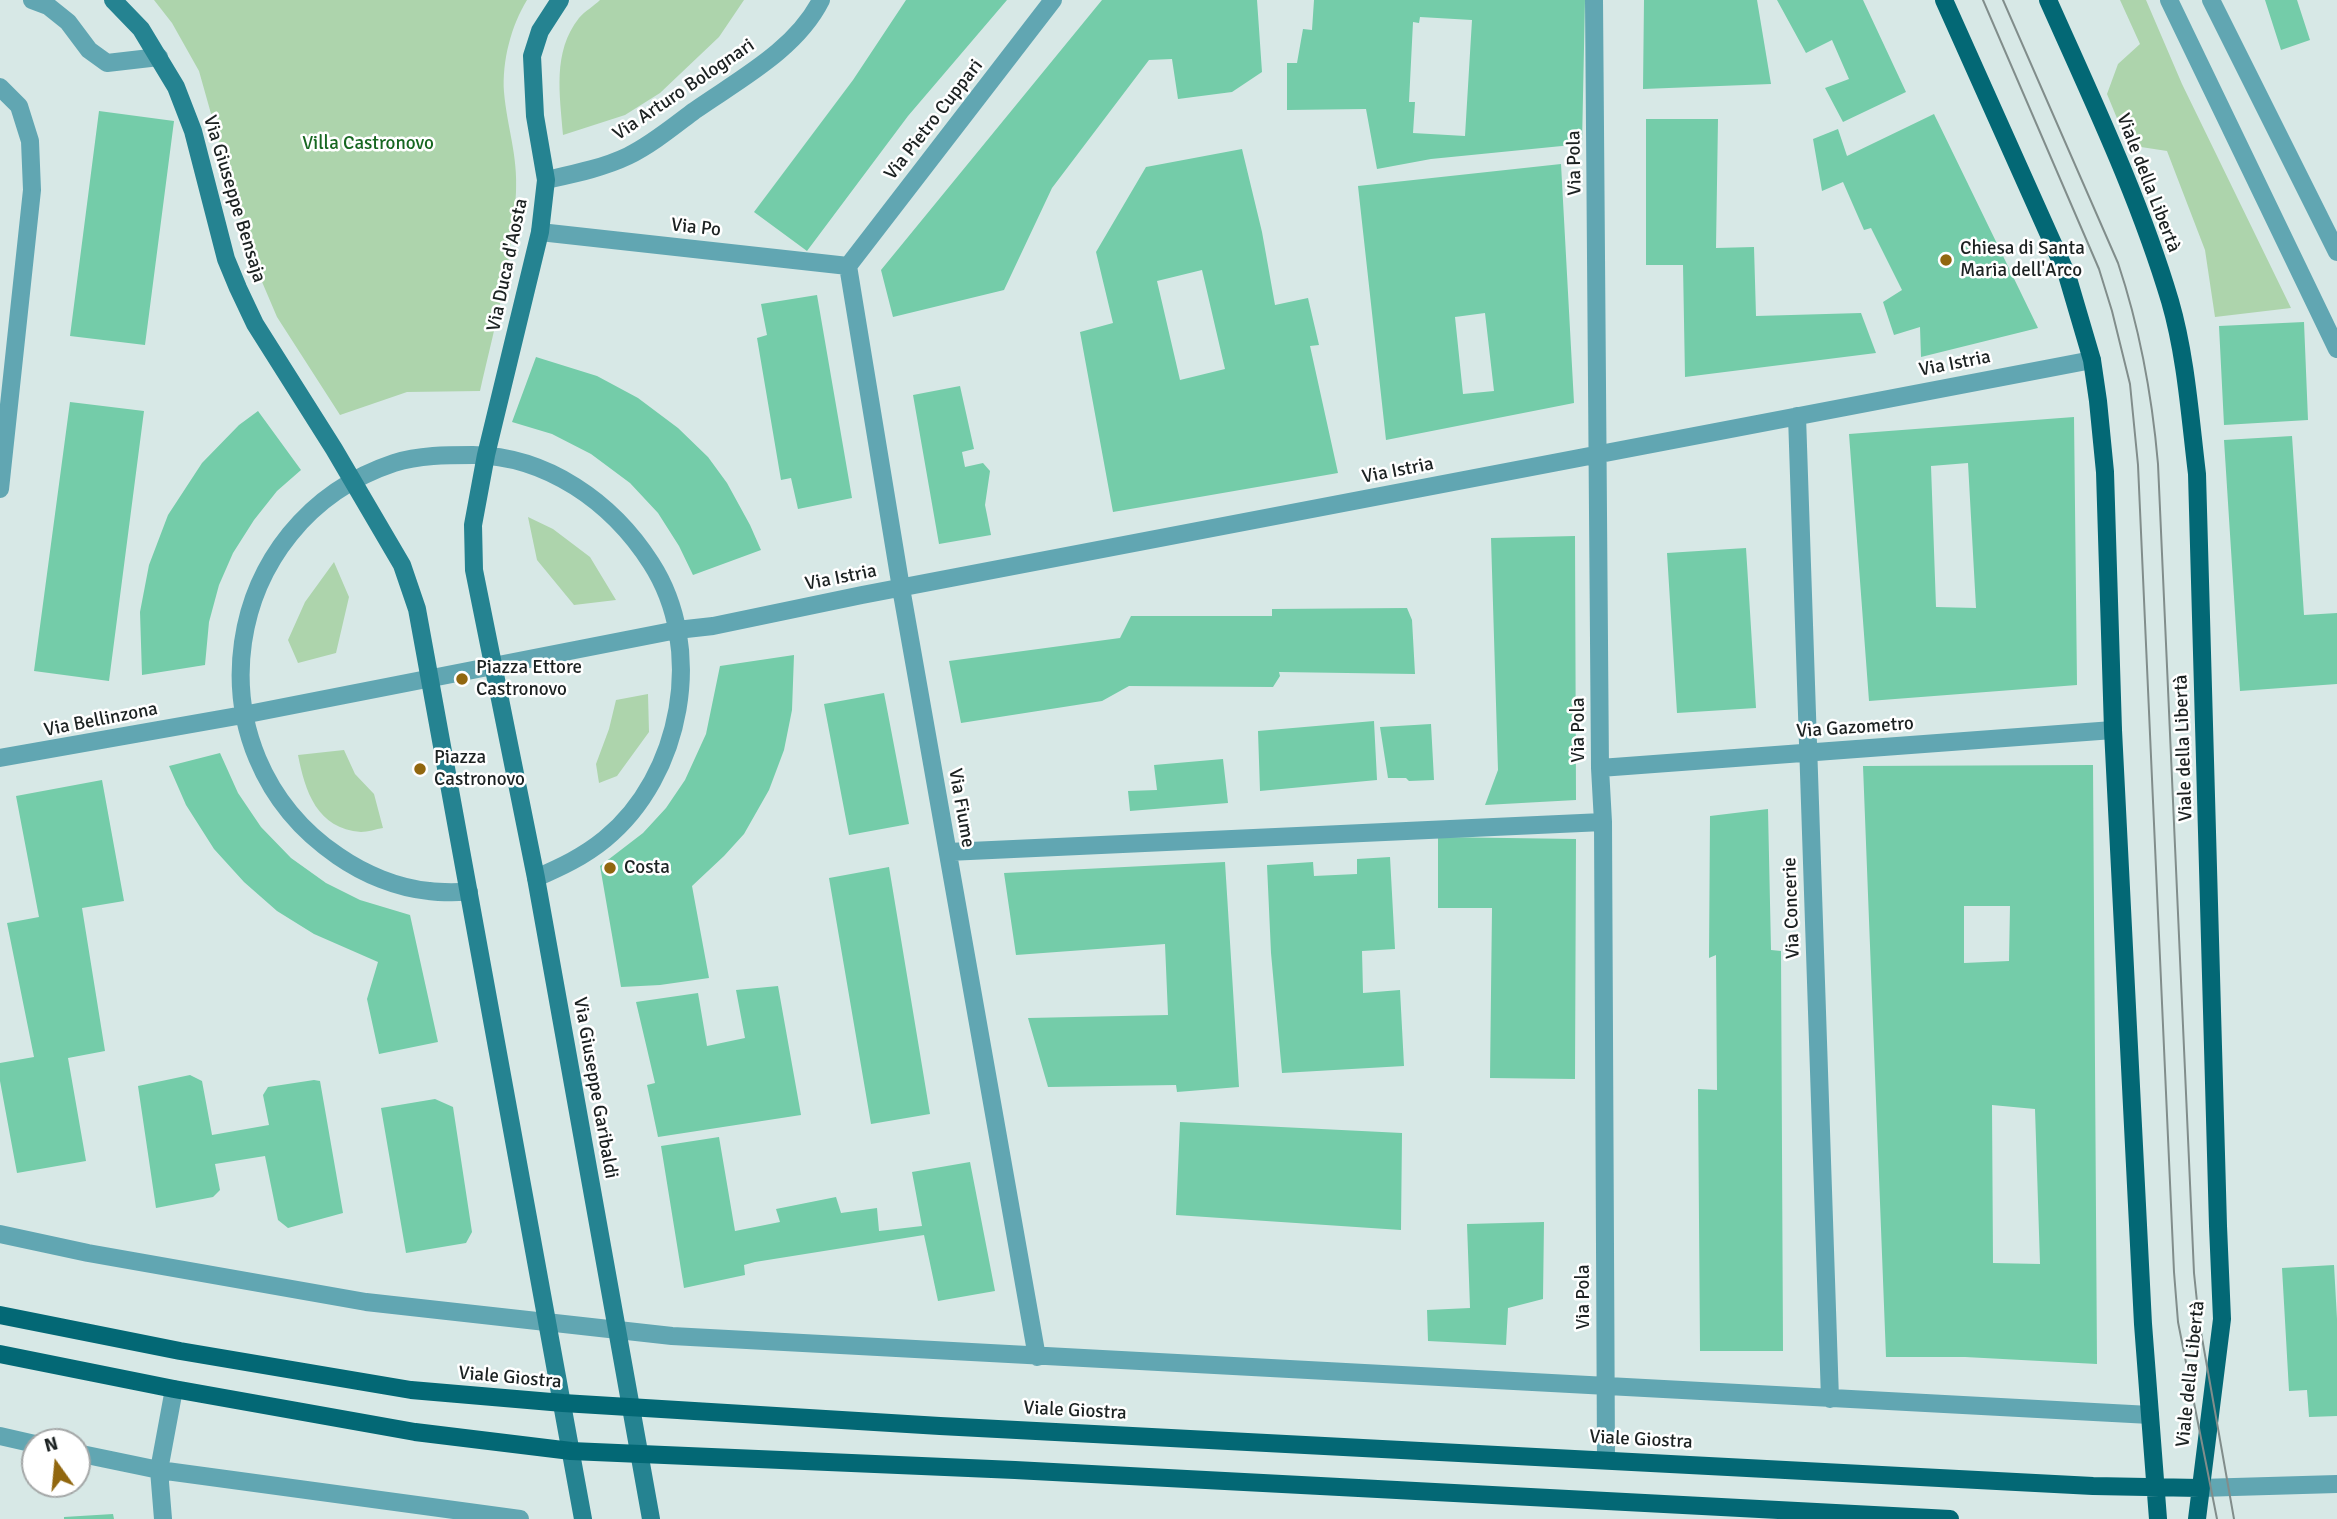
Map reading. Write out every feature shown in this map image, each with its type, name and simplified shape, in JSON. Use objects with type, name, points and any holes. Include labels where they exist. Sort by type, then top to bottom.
[{"type":"main road","name":"Viale della Libertà","points":[[1944,0],[2057,251],[2080,315],[2092,360],[2105,472],[2113,730],[2143,1324],[2158,1519]]},
{"type":"main road","name":"Viale della Libertà","points":[[2048,0],[2134,194],[2170,302],[2186,382],[2197,474],[2222,1320],[2197,1519]]},
{"type":"main road","name":"Viale Giostra","points":[[0,1315],[180,1351],[411,1390],[564,1403],[2093,1486],[2200,1488]]},
{"type":"main road","points":[[0,1354],[174,1389],[415,1432],[571,1451],[1950,1519]]},
{"type":"street","points":[[32,0],[48,6],[68,22],[89,50],[107,63],[159,57]]},
{"type":"street","name":"Via Giuseppe Bensaja","points":[[113,0],[141,29],[176,87],[193,131],[226,259],[255,324],[334,449],[402,565],[417,609],[430,678]]},
{"type":"street","name":"Via Duca d'Aosta","points":[[486,455],[540,232],[546,180],[535,116],[532,56],[540,31],[560,0]]},
{"type":"street","name":"Via Arturo Bolognari","points":[[546,180],[629,156],[772,56],[796,35],[815,13],[821,0]]},
{"type":"street","name":"Via Pietro Cuppari","points":[[848,266],[1053,0]]},
{"type":"street","name":"Via Pola","points":[[1594,0],[1600,768],[1603,822],[1606,1460]]},
{"type":"street","points":[[2169,0],[2337,349]]},
{"type":"street","points":[[2211,0],[2337,251]]},
{"type":"street","points":[[0,87],[19,106],[30,141],[32,190],[0,489]]},
{"type":"street","name":"Via Po","points":[[540,232],[848,266]]},
{"type":"street","name":"Via Fiume","points":[[848,266],[901,588],[1037,1357]]},
{"type":"street","name":"Via Istria","points":[[430,678],[677,630],[713,626],[2092,360]]},
{"type":"street","name":"Via Concerie","points":[[1797,416],[1830,1399]]},
{"type":"street","points":[[469,892],[428,891],[390,882],[354,867],[321,845],[293,818],[270,787],[253,751],[243,715],[239,675],[242,636],[258,586],[270,562],[293,530],[320,503],[353,481],[396,463],[440,455],[486,455],[520,462],[553,474],[583,491],[610,512],[634,538],[653,566],[668,597],[677,630],[681,668],[679,706],[669,743],[654,778],[634,809],[607,837],[577,860],[536,878]]},
{"type":"street","name":"Via Giuseppe Garibaldi","points":[[486,455],[473,526],[474,570],[536,878],[651,1519]]},
{"type":"street","points":[[430,678],[583,1519]]},
{"type":"street","name":"Via Bellinzona","points":[[0,758],[243,715],[430,678]]},
{"type":"street","name":"Via Gazometro","points":[[1600,768],[2113,730]]},
{"type":"street","points":[[948,852],[1603,822]]},
{"type":"street","points":[[0,1234],[88,1254],[366,1302],[672,1336],[2150,1415]]},
{"type":"street","points":[[163,1519],[159,1470],[174,1389]]},
{"type":"street","points":[[0,1436],[21,1441]]},
{"type":"street","points":[[91,1456],[159,1470],[520,1519]]},
{"type":"street","points":[[2200,1488],[2337,1484]]},
{"type":"green space","name":"Villa Castronovo","points":[[154,0],[527,0],[512,32],[504,68],[504,92],[515,166],[516,192],[503,292],[480,391],[407,392],[340,415],[277,317],[251,256],[199,71],[172,23]]},
{"type":"green space","points":[[600,0],[744,0],[719,37],[660,93],[625,115],[563,135],[560,105],[561,59],[570,31],[579,18]]},
{"type":"green space","points":[[2120,0],[2146,0],[2182,84],[2291,308],[2215,317],[2205,250],[2167,151],[2141,147],[2121,128],[2107,94],[2118,64],[2140,44]]},
{"type":"green space","points":[[528,517],[553,529],[590,557],[616,600],[574,605],[537,560]]},
{"type":"green space","points":[[334,562],[349,597],[336,653],[298,663],[288,640],[305,602]]},
{"type":"green space","points":[[648,694],[649,732],[617,776],[599,783],[596,764],[616,700]]},
{"type":"green space","points":[[344,750],[355,774],[374,794],[383,828],[361,832],[334,824],[324,816],[309,794],[298,755]]},
{"type":"building","points":[[906,0],[1007,0],[908,116],[807,251],[754,212],[853,80]]},
{"type":"building","points":[[1102,0],[1257,0],[1262,72],[1232,92],[1178,99],[1172,59],[1149,60],[1052,188],[1004,290],[893,317],[881,270]]},
{"type":"building","points":[[1314,0],[1585,0],[1582,144],[1431,159],[1377,169],[1366,109],[1287,110],[1287,63],[1297,63],[1303,29],[1312,30]],"holes":[[[1420,17],[1472,20],[1465,136],[1413,133],[1415,102],[1409,102],[1413,22],[1419,23]]]},
{"type":"building","points":[[1644,0],[1757,0],[1771,84],[1643,89]]},
{"type":"building","points":[[1777,0],[1863,0],[1906,92],[1843,122],[1825,88],[1849,79],[1832,40],[1806,53]]},
{"type":"building","points":[[2265,0],[2297,0],[2310,40],[2281,50]]},
{"type":"building","points":[[99,111],[174,121],[145,345],[70,336]]},
{"type":"building","name":"Chiesa di Santa Maria dell'Arco","points":[[1934,114],[2038,328],[1921,357],[1920,327],[1894,335],[1883,302],[1902,290],[1871,228],[1864,230],[1843,182],[1822,191],[1813,139],[1838,129],[1847,156]]},
{"type":"building","points":[[1646,119],[1718,119],[1716,248],[1754,247],[1756,316],[1861,313],[1876,353],[1685,377],[1683,265],[1646,265]]},
{"type":"building","points":[[1242,149],[1262,232],[1275,305],[1308,298],[1319,345],[1310,346],[1338,473],[1113,512],[1080,332],[1113,323],[1096,252],[1146,167]],"holes":[[[1202,270],[1225,369],[1180,380],[1157,281]]]},
{"type":"building","points":[[1561,164],[1574,403],[1386,440],[1358,186]],"holes":[[[1485,313],[1494,391],[1463,394],[1455,317]]]},
{"type":"building","points":[[817,295],[852,498],[798,509],[791,478],[781,480],[757,338],[767,335],[761,304]]},
{"type":"building","points":[[2304,322],[2308,420],[2224,425],[2219,326]]},
{"type":"building","points":[[536,357],[597,376],[638,398],[678,428],[708,457],[727,483],[761,550],[693,575],[658,513],[630,483],[591,454],[552,434],[512,422]]},
{"type":"building","points":[[960,386],[974,449],[962,452],[965,467],[983,463],[990,471],[985,505],[991,535],[939,544],[913,395]]},
{"type":"building","points":[[70,402],[144,411],[109,681],[34,671]]},
{"type":"building","points":[[258,411],[301,470],[277,491],[233,553],[219,585],[209,622],[205,665],[142,675],[140,612],[149,565],[168,515],[202,463],[239,425]]},
{"type":"building","points":[[2074,417],[2077,685],[1869,701],[1849,434]],"holes":[[[1968,463],[1976,608],[1936,607],[1931,466]]]},
{"type":"building","points":[[2292,436],[2304,615],[2337,613],[2337,684],[2240,691],[2224,440]]},
{"type":"building","points":[[1575,536],[1576,800],[1485,805],[1498,770],[1491,538]]},
{"type":"building","points":[[1746,548],[1756,708],[1677,713],[1667,553]]},
{"type":"building","points":[[1407,608],[1412,620],[1415,674],[1279,672],[1280,676],[1273,687],[1129,686],[1102,701],[961,723],[949,661],[1120,638],[1131,616],[1272,616],[1272,609]]},
{"type":"building","points":[[794,655],[792,710],[784,750],[769,790],[744,834],[692,886],[709,978],[621,987],[600,866],[643,833],[666,808],[685,780],[706,734],[720,666]]},
{"type":"building","points":[[884,693],[909,824],[849,835],[824,704]]},
{"type":"building","points":[[1374,721],[1377,780],[1260,791],[1258,731]]},
{"type":"building","points":[[1431,724],[1434,780],[1388,778],[1380,727]]},
{"type":"building","points":[[220,753],[238,793],[261,827],[291,858],[326,883],[360,900],[410,915],[438,1042],[379,1054],[367,999],[378,962],[314,934],[277,911],[244,882],[214,849],[186,805],[169,766]]},
{"type":"building","points":[[1223,759],[1228,803],[1130,811],[1128,791],[1157,790],[1154,765]]},
{"type":"building","points":[[2093,765],[2097,1364],[1965,1357],[1886,1357],[1863,766]],"holes":[[[1964,906],[2010,906],[2009,961],[1964,963]],[[1992,1105],[2035,1109],[2040,1264],[1993,1263]]]},
{"type":"building","points":[[102,780],[124,901],[82,908],[105,1051],[68,1058],[86,1161],[17,1173],[0,1081],[0,1063],[34,1057],[7,923],[39,917],[16,796]]},
{"type":"building","points":[[1768,809],[1771,950],[1781,951],[1783,1351],[1700,1351],[1698,1089],[1717,1090],[1716,955],[1709,958],[1710,816]]},
{"type":"building","points":[[1438,837],[1576,839],[1575,1079],[1490,1078],[1492,908],[1438,908]]},
{"type":"building","points":[[1390,857],[1395,949],[1362,951],[1363,993],[1400,990],[1404,1066],[1282,1073],[1271,953],[1267,865],[1313,862],[1314,876],[1357,874],[1357,859]]},
{"type":"building","points":[[1225,862],[1239,1087],[1177,1092],[1176,1085],[1048,1087],[1028,1018],[1168,1015],[1165,944],[1016,955],[1004,873]]},
{"type":"building","points":[[889,867],[930,1114],[871,1124],[829,878]]},
{"type":"building","points":[[778,986],[801,1115],[658,1137],[647,1085],[655,1083],[636,1002],[698,993],[707,1046],[745,1038],[736,990]]},
{"type":"building","points":[[190,1075],[202,1081],[212,1135],[269,1125],[263,1095],[268,1087],[320,1081],[343,1213],[288,1228],[278,1220],[265,1156],[215,1164],[220,1190],[213,1197],[156,1208],[138,1086]]},
{"type":"building","points":[[435,1099],[453,1107],[472,1232],[466,1243],[406,1253],[381,1108]]},
{"type":"building","points":[[1180,1122],[1402,1133],[1401,1230],[1176,1215]]},
{"type":"building","points":[[719,1137],[735,1231],[780,1222],[776,1209],[836,1197],[841,1213],[877,1208],[879,1231],[922,1226],[912,1172],[970,1162],[995,1291],[938,1301],[924,1235],[755,1262],[744,1265],[745,1275],[684,1288],[661,1146]]},
{"type":"building","points":[[1544,1222],[1543,1299],[1508,1308],[1506,1345],[1428,1341],[1427,1310],[1470,1308],[1467,1224]]},
{"type":"building","points":[[2334,1265],[2337,1416],[2309,1417],[2307,1390],[2289,1391],[2282,1268]]},
{"type":"building","points":[[113,1514],[114,1519],[64,1519],[64,1517]]},
{"type":"tram line","points":[[1983,0],[2099,269],[2130,384],[2138,465],[2174,1272],[2178,1322],[2217,1519]]},
{"type":"tram line","points":[[2003,0],[2118,263],[2133,313],[2149,387],[2158,464],[2194,1273],[2199,1321],[2234,1519]]},
{"type":"place","name":"Chiesa di Santa Maria dell'Arco","points":[[1946,260]]},
{"type":"place","name":"Piazza Ettore Castronovo","points":[[462,679]]},
{"type":"place","name":"Piazza Castronovo","points":[[420,769]]},
{"type":"place","name":"Costa","points":[[610,868]]}]
